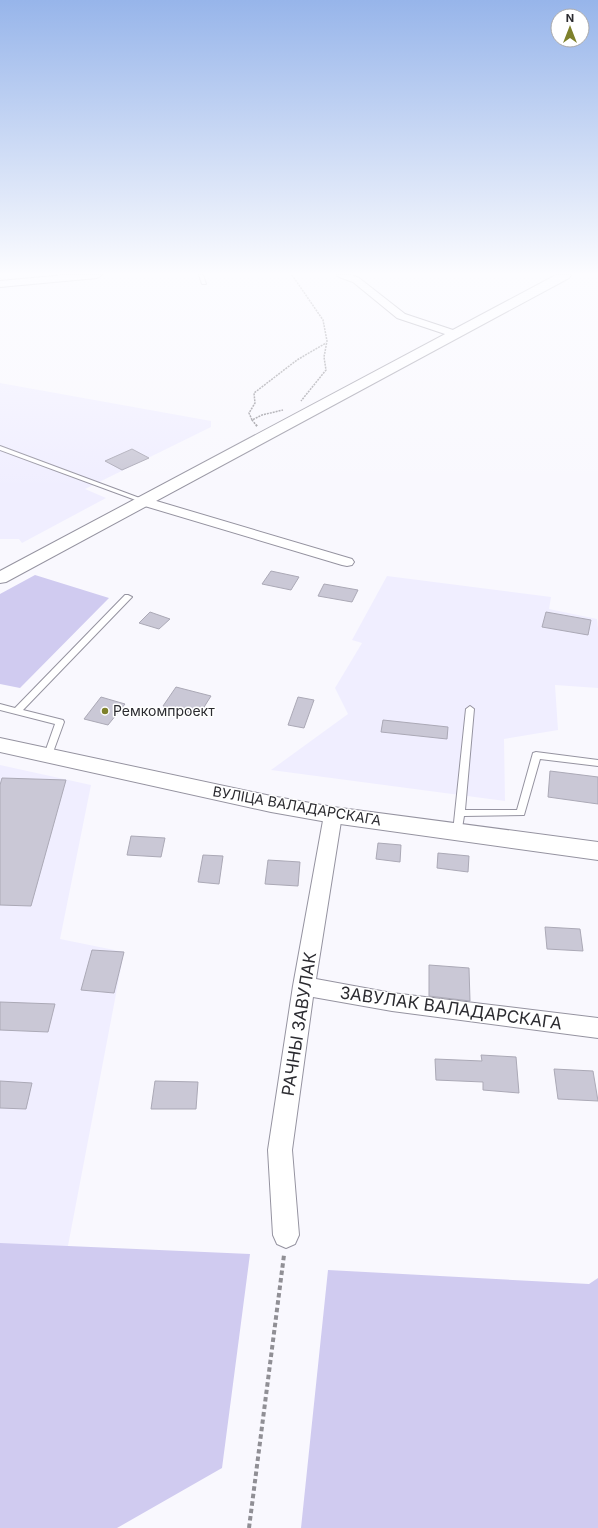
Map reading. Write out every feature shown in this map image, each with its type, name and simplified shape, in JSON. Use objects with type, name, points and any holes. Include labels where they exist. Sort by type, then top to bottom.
[{"type":"main road","points":[[0,578],[433,346]]},
{"type":"main road","name":"ВУЛІЦА ВАЛАДАРСКАГА","points":[[0,745],[271,804],[333,815],[459,823],[598,851]]},
{"type":"street","points":[[143,501],[347,562]]},
{"type":"street","name":"РАЧНЫ ЗАВУЛАК","points":[[286,1235],[280,1150],[304,986],[333,815]]},
{"type":"street","name":"ЗАВУЛАК ВАЛАДАРСКАГА","points":[[304,986],[392,1002],[598,1028]]},
{"type":"lane","points":[[0,448],[143,501]]},
{"type":"lane","points":[[17,711],[128,597]]},
{"type":"lane","points":[[0,707],[60,722],[48,755]]},
{"type":"lane","points":[[470,708],[459,823],[521,813],[536,755],[598,763]]},
{"type":"path","points":[[261,430],[252,420],[249,413],[255,403],[254,393],[297,360],[319,346]]},
{"type":"path","points":[[297,407],[326,370],[324,357],[325,346]]},
{"type":"path","points":[[252,420],[262,415],[290,409]]},
{"type":"path","points":[[249,1528],[286,1235]]},
{"type":"shaded area","points":[[0,383],[211,421],[211,427],[85,489],[106,498],[22,543],[19,539],[0,539]]},
{"type":"shaded area","points":[[35,575],[109,598],[20,688],[0,684],[0,594]]},
{"type":"shaded area","points":[[387,576],[551,597],[549,609],[597,619],[598,688],[555,685],[558,730],[504,739],[505,801],[271,770],[348,714],[335,688],[362,643],[352,640]]},
{"type":"shaded area","points":[[0,765],[91,785],[60,939],[124,952],[63,1272],[0,1265]]},
{"type":"shaded area","points":[[0,1243],[250,1254],[222,1468],[117,1528],[0,1528]]},
{"type":"shaded area","points":[[328,1270],[589,1284],[598,1278],[598,1528],[301,1528]]},
{"type":"building","points":[[132,449],[149,458],[122,470],[105,461]]},
{"type":"building","points":[[271,571],[299,577],[291,590],[262,584]]},
{"type":"building","points":[[324,584],[358,590],[352,602],[318,596]]},
{"type":"building","points":[[150,612],[170,619],[159,629],[139,623]]},
{"type":"building","points":[[546,612],[591,620],[588,635],[542,627]]},
{"type":"building","points":[[176,687],[211,696],[199,715],[163,706]]},
{"type":"building","name":"Ремкомпроект","points":[[101,697],[125,704],[108,725],[84,719]]},
{"type":"building","points":[[298,697],[314,700],[304,728],[288,725]]},
{"type":"building","points":[[383,720],[448,727],[447,739],[381,732]]},
{"type":"building","points":[[550,771],[598,777],[598,804],[548,797]]},
{"type":"building","points":[[2,778],[66,780],[31,906],[0,905],[0,785]]},
{"type":"building","points":[[131,836],[165,838],[161,857],[127,855]]},
{"type":"building","points":[[378,843],[401,845],[400,862],[376,859]]},
{"type":"building","points":[[438,853],[469,856],[468,872],[437,868]]},
{"type":"building","points":[[203,855],[223,856],[219,884],[198,882]]},
{"type":"building","points":[[268,860],[300,862],[298,886],[265,884]]},
{"type":"building","points":[[545,927],[580,929],[583,951],[547,949]]},
{"type":"building","points":[[92,950],[124,952],[114,993],[81,990]]},
{"type":"building","points":[[429,965],[469,968],[470,1001],[429,996]]},
{"type":"building","points":[[0,1002],[55,1004],[48,1032],[0,1030]]},
{"type":"building","points":[[481,1055],[516,1057],[519,1093],[483,1090],[483,1082],[436,1080],[435,1059],[482,1061]]},
{"type":"building","points":[[554,1069],[593,1071],[598,1101],[558,1099]]},
{"type":"building","points":[[0,1081],[32,1083],[26,1109],[0,1108]]},
{"type":"building","points":[[155,1081],[198,1082],[196,1109],[151,1109]]},
{"type":"place","name":"Ремкомпроект","points":[[105,711]]}]
